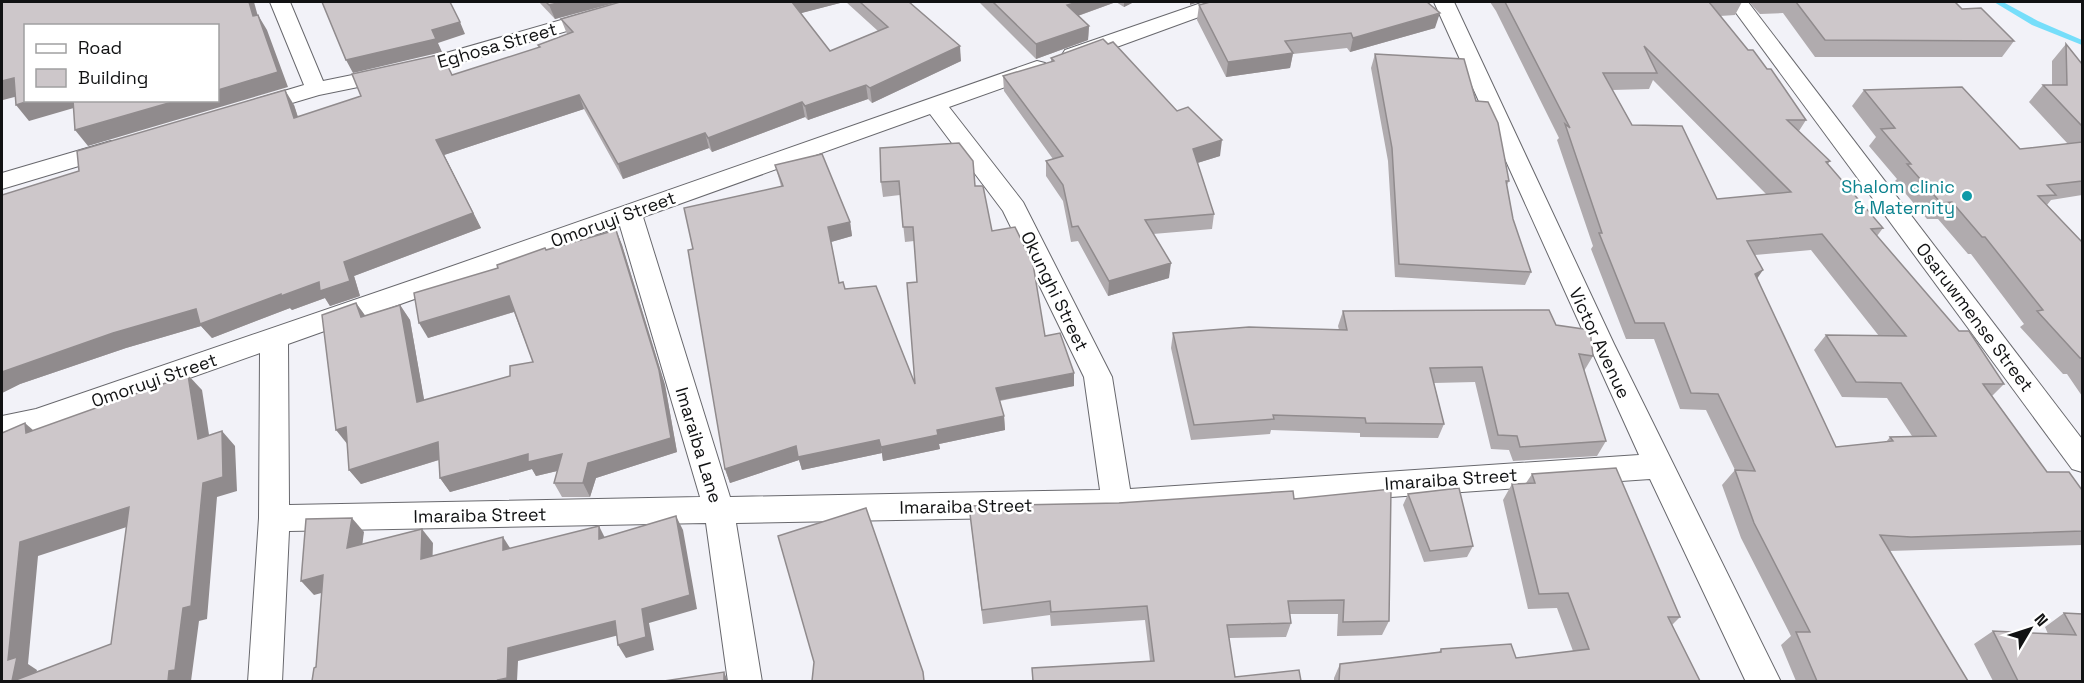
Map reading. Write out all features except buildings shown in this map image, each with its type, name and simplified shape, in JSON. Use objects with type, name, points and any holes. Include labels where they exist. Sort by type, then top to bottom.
[{"type":"street","points":[[280,2],[316,89]]},
{"type":"street","name":"Omoruyi Street","points":[[2,428],[37,420],[274,338],[1222,2]]},
{"type":"street","name":"Victor Avenue","points":[[1444,2],[1657,466],[1764,681]]},
{"type":"street","name":"Osaruwmense Street","points":[[1738,2],[2082,460]]},
{"type":"street","name":"Eghosa Street","points":[[238,112],[316,89],[414,69],[636,3]]},
{"type":"street","name":"Okunghi Street","points":[[935,105],[1014,208],[1098,377],[1117,503]]},
{"type":"street","points":[[2,181],[136,141]]},
{"type":"street","name":"Imaraiba Lane","points":[[629,213],[719,511],[745,681]]},
{"type":"street","points":[[265,681],[274,518],[274,338]]},
{"type":"street","name":"Imaraiba Street","points":[[274,518],[1117,503],[1657,466]]},
{"type":"waterway","points":[[1998,2],[2035,23],[2082,43]]},
{"type":"place","name":"Shalom clinic & Maternity","points":[[1967,196]]}]
